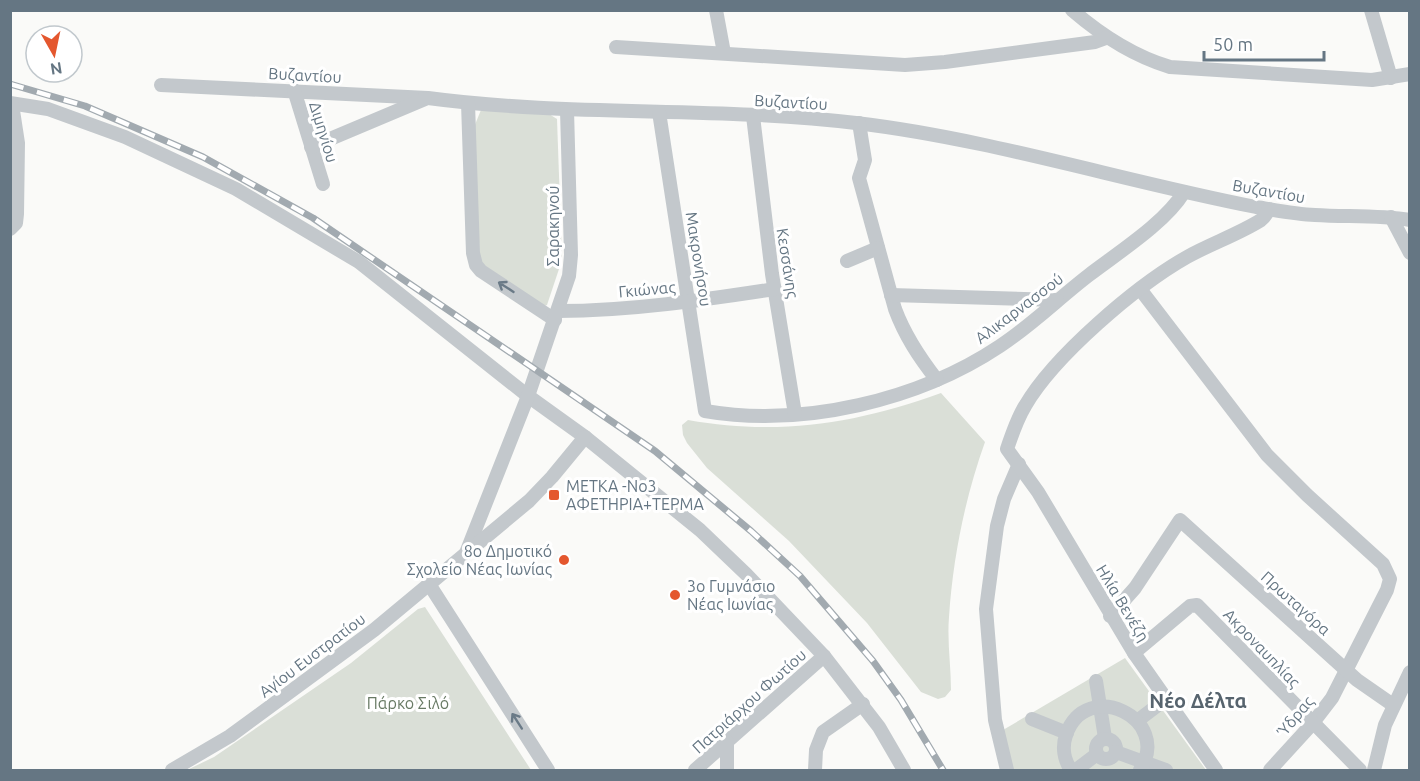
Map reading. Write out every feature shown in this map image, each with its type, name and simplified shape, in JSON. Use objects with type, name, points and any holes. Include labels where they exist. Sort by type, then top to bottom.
[{"type":"street","points":[[716,10],[724,53]]},
{"type":"street","points":[[1072,10],[1106,38],[1147,59],[1170,67],[1365,80],[1410,74]]},
{"type":"street","points":[[1371,10],[1391,78]]},
{"type":"street","points":[[616,47],[884,64],[923,64],[1095,42],[1106,38]]},
{"type":"street","name":"Βυζαντίου","points":[[161,85],[428,98],[567,110],[753,116],[859,123],[972,142],[1184,192],[1269,209],[1317,215],[1391,217],[1410,220]]},
{"type":"street","name":"Διμηνίου","points":[[294,90],[322,184]]},
{"type":"street","points":[[311,147],[428,98]]},
{"type":"street","points":[[468,103],[473,253],[476,265],[481,271],[556,315]]},
{"type":"street","points":[[11,228],[16,223],[11,104],[48,109],[125,137],[236,189],[359,262],[528,396],[585,437],[700,531],[746,574],[824,656],[863,704],[904,771]]},
{"type":"street","name":"Σαρακηνού","points":[[537,371],[569,276],[571,261],[567,110]]},
{"type":"street","name":"Μακρονήσου","points":[[659,112],[705,411]]},
{"type":"street","name":"Κεσσάνης","points":[[753,116],[759,183],[795,414]]},
{"type":"street","points":[[859,123],[865,160],[859,178],[891,295],[905,336],[937,380]]},
{"type":"street","name":"Αλικαρνασσού","points":[[705,411],[741,415],[795,414],[867,403],[937,380],[985,356],[1001,345],[1162,218],[1184,192]]},
{"type":"street","points":[[1140,289],[1187,257],[1262,219],[1269,209]]},
{"type":"street","points":[[1391,217],[1410,253]]},
{"type":"street","points":[[847,261],[878,248]]},
{"type":"street","name":"Γκιώνας","points":[[556,315],[689,302],[775,289]]},
{"type":"street","name":"Ηλία Βενέζη","points":[[1140,289],[1084,338],[1049,374],[1024,407],[1007,449],[1038,492],[1110,616],[1216,771]]},
{"type":"street","name":"Ύδρας","points":[[1140,289],[1267,455],[1381,562],[1388,573],[1390,584],[1332,698],[1270,771]]},
{"type":"street","points":[[891,295],[1057,300]]},
{"type":"street","name":"Αγίου Ευστρατίου","points":[[465,555],[537,371]]},
{"type":"street","name":"Αγίου Ευστρατίου","points":[[172,771],[230,736],[357,643],[529,501],[585,437]]},
{"type":"street","points":[[1007,771],[994,712],[986,609],[997,526],[1004,499],[1019,464]]},
{"type":"street","name":"Πρωταγόρα","points":[[1110,616],[1126,600],[1180,520],[1347,671],[1393,705]]},
{"type":"street","points":[[429,584],[548,771]]},
{"type":"street","name":"Ακροναυπλίας","points":[[1134,652],[1190,606],[1197,605],[1360,771]]},
{"type":"street","name":"Πατριάρχου Φωτίου","points":[[695,771],[824,656]]},
{"type":"street","points":[[1374,771],[1382,735],[1393,705],[1410,672]]},
{"type":"street","points":[[1096,681],[1105,738]]},
{"type":"street","points":[[1137,721],[1166,699]]},
{"type":"street","points":[[815,771],[816,750],[823,732],[863,704]]},
{"type":"street","points":[[1071,771],[1064,750],[1067,733],[1080,714],[1100,707],[1118,708],[1125,711],[1142,728],[1147,742],[1142,766]]},
{"type":"street","points":[[1032,719],[1067,733]]},
{"type":"street","points":[[1105,738],[1114,742],[1116,752]]},
{"type":"street","points":[[1105,738],[1096,744],[1097,754],[1109,759],[1116,752]]},
{"type":"street","points":[[727,742],[727,771]]},
{"type":"street","points":[[1116,752],[1142,766],[1166,771]]},
{"type":"street","points":[[1076,771],[1097,754]]},
{"type":"green space","points":[[481,110],[549,114],[557,119],[562,260],[547,305],[544,306],[480,263],[474,127]]},
{"type":"green space","points":[[941,393],[985,442],[966,506],[954,572],[949,626],[951,690],[945,697],[938,699],[921,692],[867,623],[789,541],[707,468],[687,443],[682,425],[688,420],[754,427],[816,424],[878,413]]},
{"type":"green space","name":"Πάρκο Σιλό","points":[[425,607],[531,770],[187,770],[214,757],[351,663],[418,609]]},
{"type":"green space","points":[[1125,658],[1206,770],[1012,770],[1003,730]]},
{"type":"railway","points":[[10,84],[85,106],[203,157],[313,218],[655,451],[751,531],[800,576],[873,661],[901,700],[943,770]]},
{"type":"place","name":"ΜΕΤΚΑ -Νο3 ΑΦΕΤΗΡΙΑ+ΤΕΡΜΑ","points":[[554,495]]},
{"type":"place","name":"8ο Δημοτικό Σχολείο Νέας Ιωνίας","points":[[564,560]]},
{"type":"place","name":"3ο Γυμνάσιο Νέας Ιωνίας","points":[[675,595]]},
{"type":"district","name":"Νέο Δέλτα","points":[[1198,701]]}]
